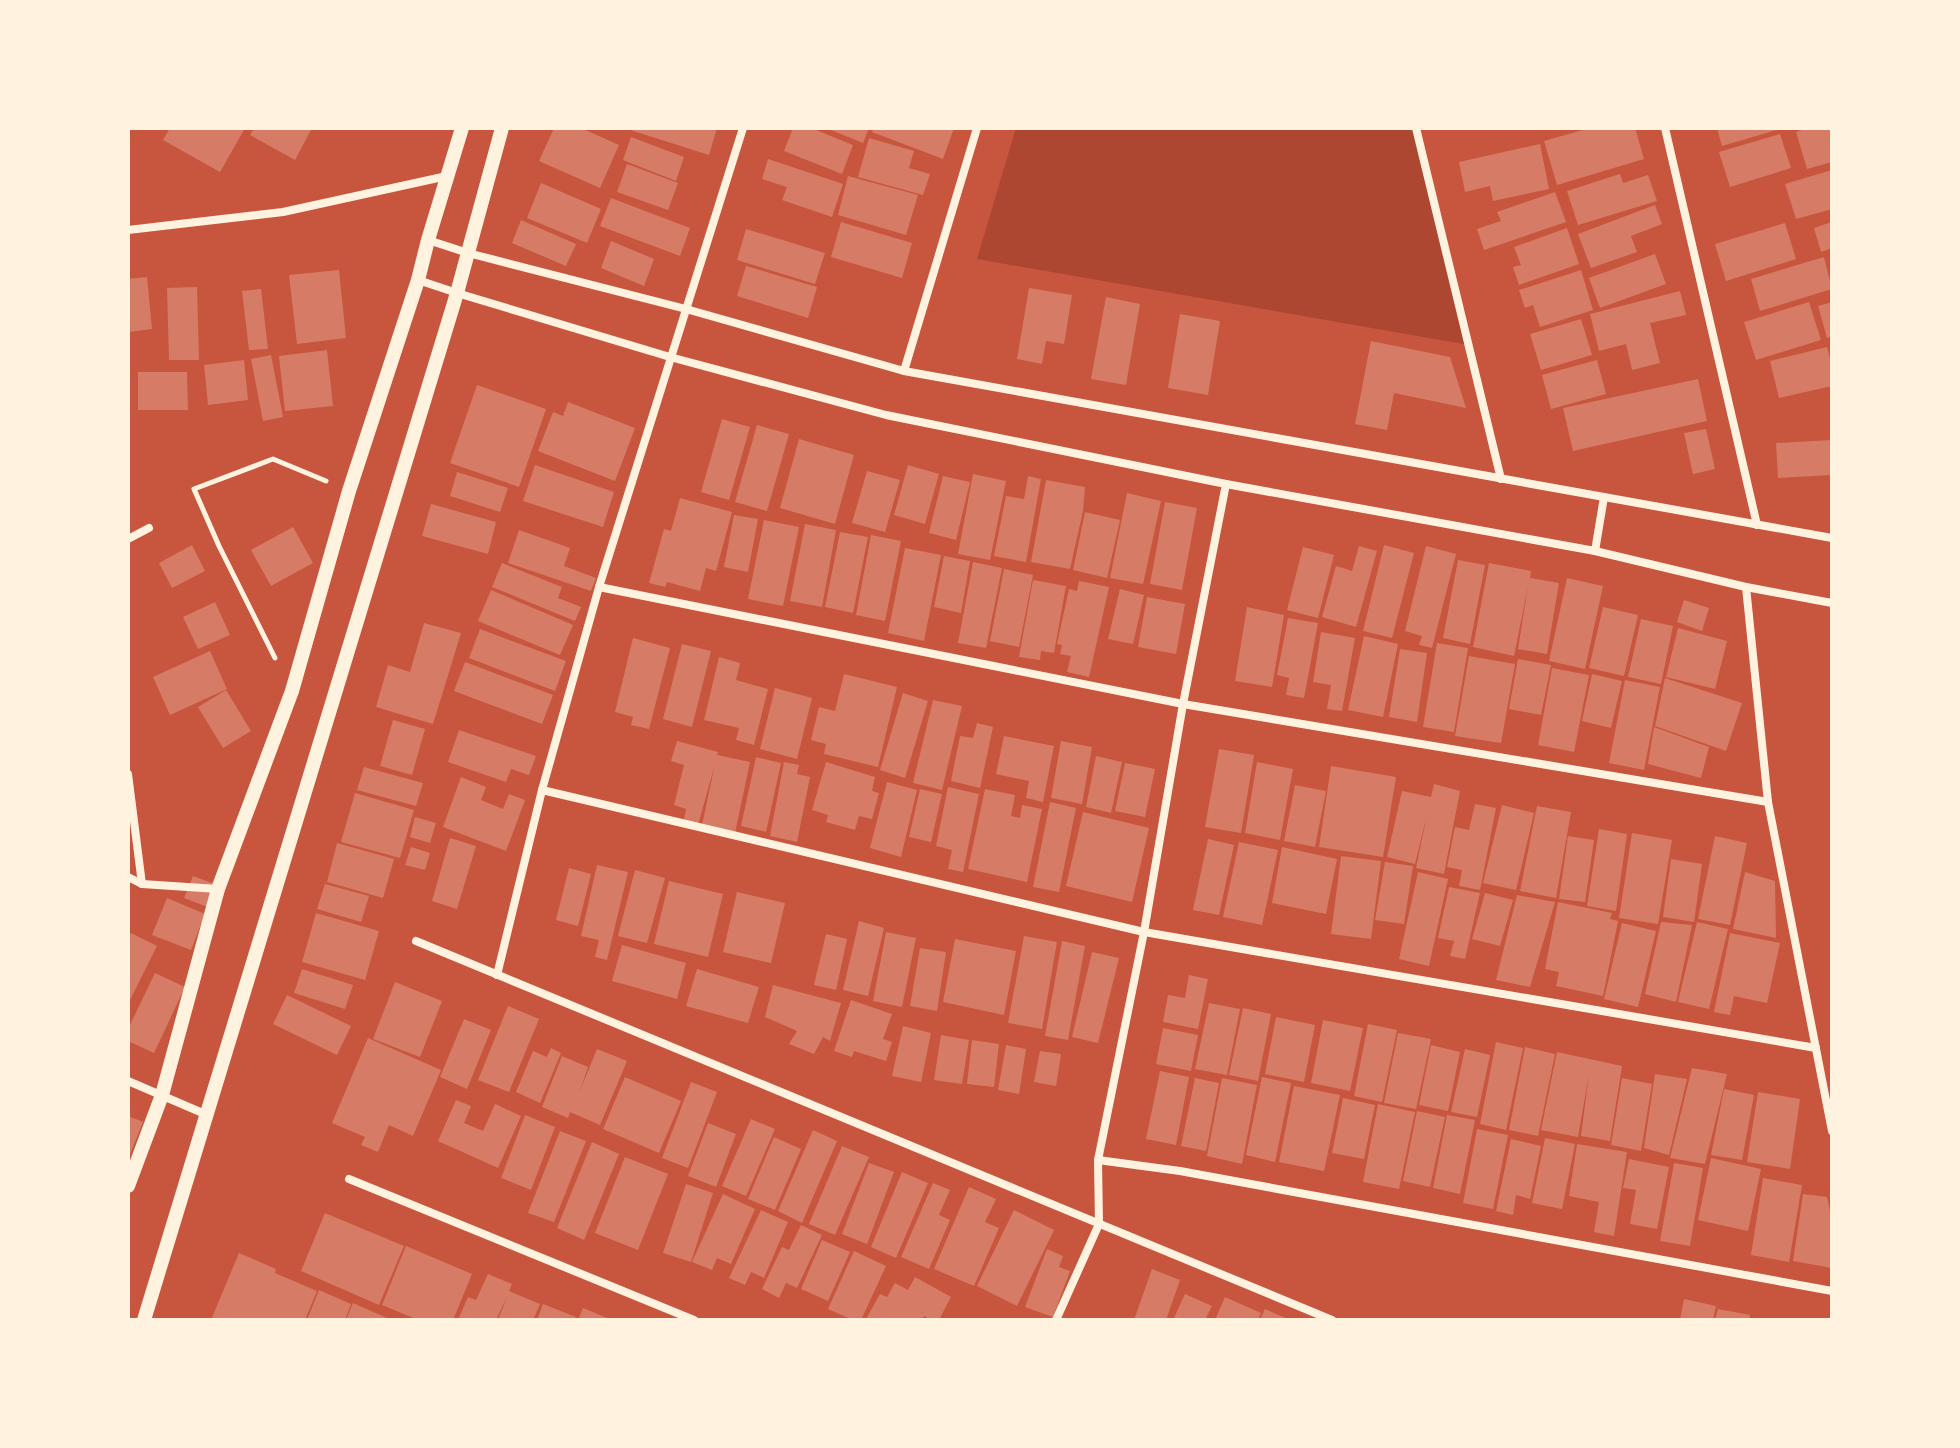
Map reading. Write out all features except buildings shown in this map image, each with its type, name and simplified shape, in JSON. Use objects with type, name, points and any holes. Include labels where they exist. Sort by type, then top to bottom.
[{"type":"street","points":[[128,1186],[162,1095],[218,889],[292,691],[349,491],[418,280],[462,128]]},
{"type":"street","points":[[144,1320],[457,293],[502,128]]},
{"type":"street","points":[[497,975],[542,790],[599,587],[743,128]]},
{"type":"street","points":[[904,371],[977,128]]},
{"type":"street","points":[[1416,128],[1501,479]]},
{"type":"street","points":[[1665,128],[1757,525]]},
{"type":"street","points":[[128,230],[283,212],[447,176]]},
{"type":"street","points":[[428,240],[904,371],[1832,538]]},
{"type":"street","points":[[418,280],[670,357],[886,415],[1226,484],[1595,551],[1746,587],[1832,603]]},
{"type":"street","points":[[1056,1320],[1099,1224],[1098,1160],[1144,932],[1183,704],[1226,484]]},
{"type":"street","points":[[1595,551],[1604,497]]},
{"type":"street","points":[[128,539],[149,528]]},
{"type":"street","points":[[599,587],[1183,704],[1768,802]]},
{"type":"street","points":[[1746,587],[1768,802],[1832,1131]]},
{"type":"street","points":[[128,774],[142,884]]},
{"type":"street","points":[[542,790],[1144,932],[1816,1048]]},
{"type":"street","points":[[128,877],[142,884],[218,889]]},
{"type":"street","points":[[416,941],[1332,1320]]},
{"type":"street","points":[[128,1081],[205,1114]]},
{"type":"street","points":[[1098,1160],[1180,1171],[1832,1291]]},
{"type":"street","points":[[349,1179],[694,1320]]},
{"type":"path","points":[[292,691],[194,489],[273,459],[349,491]]},
{"type":"shaded area","points":[[1016,128],[1415,128],[1469,345],[977,259]]}]
